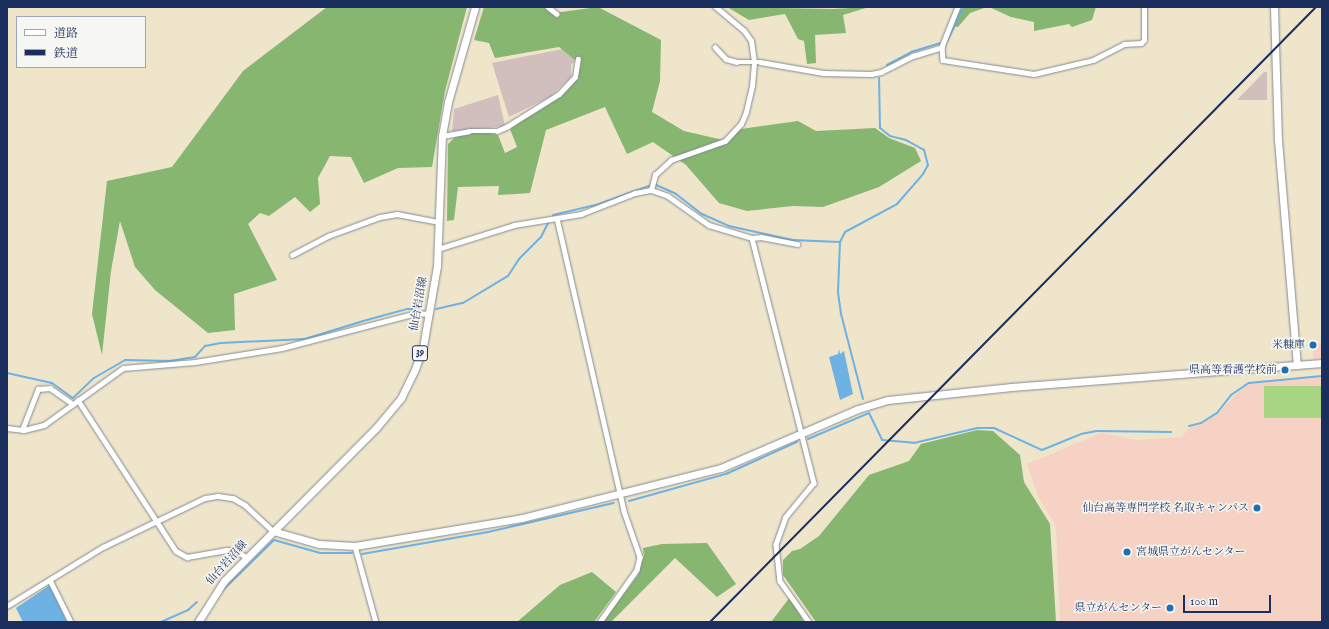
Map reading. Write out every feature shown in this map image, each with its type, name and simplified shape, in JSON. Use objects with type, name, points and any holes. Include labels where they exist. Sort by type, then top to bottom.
[{"type":"street","name":"仙台岩沼線","points":[[198,622],[214,594],[246,557],[376,428],[401,398],[415,369],[429,314],[438,249],[442,136],[448,102],[474,7]]},
{"type":"street","points":[[548,7],[557,14]]},
{"type":"street","points":[[438,249],[514,225],[544,218],[557,218],[596,210],[651,186],[671,160],[710,148],[732,135],[746,112],[754,62],[751,41],[744,31],[715,7]]},
{"type":"street","points":[[958,7],[942,47],[943,60],[1042,74],[1093,60],[1124,44],[1141,43],[1144,40],[1144,7]]},
{"type":"street","points":[[1274,7],[1278,140],[1296,365]]},
{"type":"street","points":[[715,47],[726,59],[823,73],[872,74],[878,73],[913,56],[942,47]]},
{"type":"street","points":[[442,136],[469,131],[498,131],[508,126],[559,94],[575,77],[578,59]]},
{"type":"street","points":[[651,186],[709,225],[752,238],[762,237],[797,244]]},
{"type":"street","points":[[292,255],[328,236],[380,216],[397,214],[439,222]]},
{"type":"street","points":[[557,218],[620,494],[639,552],[640,564],[600,622]]},
{"type":"street","points":[[752,238],[800,434],[814,483],[786,517],[776,544],[780,581],[809,622]]},
{"type":"street","points":[[7,428],[22,430],[44,425],[124,368],[195,362],[282,348],[416,313],[429,314]]},
{"type":"street","points":[[7,606],[103,548],[156,520],[205,498],[218,496],[232,498],[245,505],[272,531],[320,544],[355,546],[498,523],[620,494],[734,464],[858,408],[888,400],[1011,387],[1322,363]]},
{"type":"street","points":[[22,430],[38,389],[50,388],[73,404]]},
{"type":"street","points":[[78,400],[176,551],[187,557],[226,550],[237,551],[246,557]]},
{"type":"street","points":[[355,546],[376,622]]},
{"type":"street","points":[[50,580],[71,622]]},
{"type":"shaded area","points":[[573,47],[574,62],[571,65],[571,77],[550,97],[509,117],[492,63]]},
{"type":"shaded area","points":[[1264,72],[1267,72],[1267,100],[1237,100]]},
{"type":"shaded area","points":[[498,95],[505,126],[452,132],[454,109]]},
{"type":"shaded area","points":[[1322,343],[1322,358],[1314,359],[1312,344]]},
{"type":"shaded area","points":[[1322,377],[1322,622],[1060,622],[1056,526],[1038,496],[1027,464],[1101,433],[1137,440],[1182,437],[1188,429],[1217,415],[1238,392],[1253,382]]},
{"type":"green space","points":[[327,7],[467,7],[445,91],[432,167],[398,168],[364,183],[351,157],[330,156],[318,178],[320,204],[310,212],[295,197],[269,216],[260,213],[248,224],[277,280],[234,294],[235,330],[208,333],[155,290],[135,267],[120,221],[111,271],[102,355],[92,314],[107,181],[172,167],[243,71]]},
{"type":"green space","points":[[484,7],[543,7],[554,13],[598,7],[661,40],[660,81],[652,112],[684,131],[723,140],[734,130],[798,121],[816,131],[875,128],[889,138],[915,148],[921,161],[879,187],[823,207],[793,206],[747,211],[719,203],[686,165],[653,142],[627,154],[605,107],[546,130],[530,193],[498,195],[499,186],[458,187],[454,220],[447,221],[448,144],[458,134],[480,131],[498,135],[505,153],[517,147],[510,129],[560,94],[581,65],[559,47],[495,58],[489,43],[474,40]]},
{"type":"green space","points":[[727,7],[833,9],[869,7],[843,15],[846,33],[815,35],[816,63],[807,64],[804,41],[798,39],[785,14],[749,20]]},
{"type":"green space","points":[[962,7],[987,7],[970,13],[958,27],[952,26]]},
{"type":"green space","points":[[989,7],[1096,7],[1092,20],[1072,27],[1069,24],[1034,31],[1034,22],[1011,17]]},
{"type":"green space","points":[[1264,386],[1322,386],[1322,418],[1264,418]]},
{"type":"green space","points":[[977,430],[993,431],[1020,455],[1024,482],[1050,524],[1056,622],[816,622],[783,575],[783,560],[792,551],[800,549],[819,536],[869,475],[909,461],[921,444]]},
{"type":"green space","points":[[707,543],[736,584],[717,597],[675,558],[611,622],[603,622],[638,575],[644,556],[643,548],[662,544]]},
{"type":"green space","points":[[592,572],[616,592],[594,622],[517,622],[560,585]]},
{"type":"green space","points":[[790,597],[804,622],[771,622]]},
{"type":"water","points":[[839,349],[840,354],[844,351],[853,394],[840,400],[829,357],[838,354]]},
{"type":"water","points":[[50,585],[67,622],[23,622],[16,608]]},
{"type":"waterway","points":[[946,43],[964,7]]},
{"type":"waterway","points":[[887,65],[911,52],[940,43]]},
{"type":"waterway","points":[[863,399],[841,314],[838,292],[840,242],[845,232],[897,204],[923,174],[928,165],[924,150],[906,140],[890,136],[880,128],[879,78]]},
{"type":"waterway","points":[[553,215],[599,204],[654,184],[676,194],[702,214],[729,226],[792,240],[840,242]]},
{"type":"waterway","points":[[436,309],[463,303],[508,276],[519,259],[541,237],[548,223]]},
{"type":"waterway","points":[[7,373],[52,383],[73,398],[94,378],[125,360],[170,361],[195,357],[205,346],[221,343],[305,339],[407,309],[420,309]]},
{"type":"waterway","points":[[1189,426],[1201,423],[1217,413],[1231,395],[1249,383],[1322,376]]},
{"type":"waterway","points":[[808,439],[869,413],[882,440],[914,443],[977,428],[994,428],[1042,450],[1081,434],[1097,431],[1171,432]]},
{"type":"waterway","points":[[629,501],[726,474],[797,442]]},
{"type":"waterway","points":[[362,554],[488,532],[614,503]]},
{"type":"waterway","points":[[219,594],[274,540],[320,553],[352,553]]},
{"type":"waterway","points":[[161,622],[188,610],[197,602]]},
{"type":"railway","points":[[710,622],[1316,7]]},
{"type":"place","name":"米糠庫","points":[[1313,345]]},
{"type":"place","name":"県高等看護学校前","points":[[1285,370]]},
{"type":"place","name":"仙台高等専門学校 名取キャンパス","points":[[1257,508]]},
{"type":"place","name":"宮城県立がんセンター","points":[[1127,552]]},
{"type":"place","name":"県立がんセンター","points":[[1170,608]]}]
